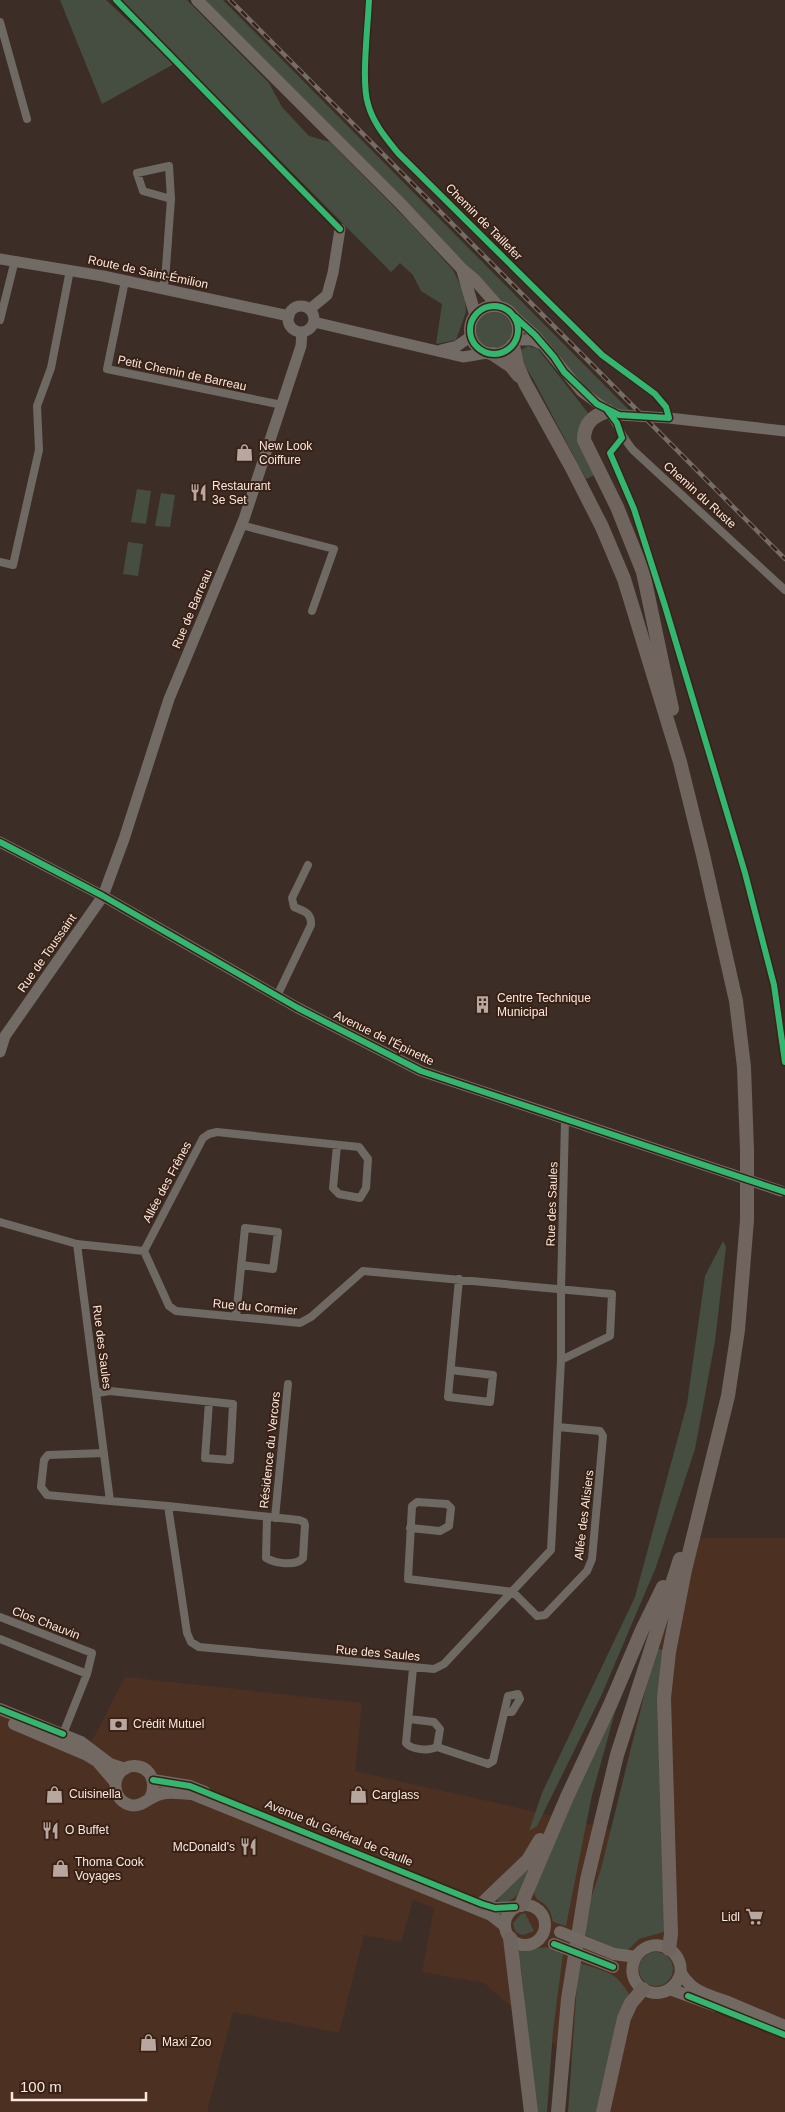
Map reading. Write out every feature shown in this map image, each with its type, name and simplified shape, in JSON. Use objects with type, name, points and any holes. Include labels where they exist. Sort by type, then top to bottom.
[{"type":"highway","points":[[514,343],[517,365],[525,383],[602,527],[624,579],[680,762],[724,940],[736,1001],[744,1067],[747,1150],[747,1220],[738,1330],[728,1396],[682,1551],[616,1755],[587,1880],[568,1999],[558,2112]]},
{"type":"highway","points":[[490,353],[510,366],[525,383]]},
{"type":"highway","points":[[608,411],[592,418],[584,430],[584,440],[616,507],[643,572],[669,692],[680,762]]},
{"type":"highway","points":[[669,1949],[671,1934],[664,1698],[669,1652],[685,1570],[713,1451]]},
{"type":"highway","points":[[518,1906],[610,1705],[642,1630],[682,1551]]},
{"type":"highway","points":[[482,1904],[528,1860],[567,1797]]},
{"type":"highway","points":[[507,1932],[531,2112]]},
{"type":"highway","points":[[603,2112],[624,2018],[631,2003],[643,1989]]},
{"type":"main road","points":[[197,0],[400,203],[497,305],[515,317],[518,333],[514,343],[507,350],[490,353],[480,349],[470,336],[471,321],[475,314],[488,306],[497,305]]},
{"type":"main road","points":[[462,269],[475,314]]},
{"type":"main road","name":"Avenue du Général de Gaulle","points":[[0,1709],[81,1742],[110,1764],[125,1769],[136,1766],[147,1771],[153,1780],[190,1786],[482,1904],[495,1908],[527,1905],[539,1910],[546,1920],[546,1927],[560,1932],[614,1961],[634,1978],[643,1989]]},
{"type":"main road","name":"Avenue du Général de Gaulle","points":[[0,1718],[87,1754],[97,1761],[115,1782],[118,1798],[128,1804],[140,1804],[163,1793],[192,1794],[491,1915],[521,1945],[535,1943],[540,1939],[614,1961],[636,1957]]},
{"type":"main road","points":[[115,1782],[117,1776],[125,1769]]},
{"type":"main road","points":[[150,1798],[154,1786],[153,1780]]},
{"type":"main road","points":[[507,1932],[507,1915],[518,1906]]},
{"type":"main road","points":[[540,1939],[546,1927]]},
{"type":"main road","points":[[634,1978],[633,1964],[641,1951],[654,1946],[669,1949],[678,1959],[681,1972],[692,1987],[785,2026]]},
{"type":"main road","points":[[670,1990],[679,1979],[681,1972]]},
{"type":"main road","points":[[643,1989],[657,1993],[670,1990],[785,2035]]},
{"type":"street","name":"Chemin de Taillefer","points":[[369,0],[367,104],[380,130],[398,153],[602,354],[655,394],[666,407],[669,418]]},
{"type":"street","points":[[0,22],[27,119]]},
{"type":"street","points":[[160,288],[165,282],[171,199],[169,166],[137,173],[143,191],[171,199]]},
{"type":"street","points":[[310,309],[327,295],[333,273],[340,229]]},
{"type":"street","name":"Route de Saint-Émilion","points":[[0,259],[70,270],[289,316]]},
{"type":"street","points":[[0,320],[14,260]]},
{"type":"street","points":[[0,562],[13,565],[39,450],[36,423],[37,406],[51,368],[70,270]]},
{"type":"street","name":"Petit Chemin de Barreau","points":[[125,281],[107,369],[282,405]]},
{"type":"street","points":[[300,306],[310,309],[314,315],[314,322],[309,329],[302,332],[292,327],[289,316],[293,309],[300,306]]},
{"type":"street","points":[[515,317],[535,335],[581,391],[608,411],[619,415],[669,418],[785,431]]},
{"type":"street","points":[[314,322],[463,357],[490,353]]},
{"type":"street","name":"Rue de Barreau","points":[[103,896],[124,839],[169,698],[241,525],[301,346],[302,332]]},
{"type":"street","points":[[439,350],[457,346],[470,336]]},
{"type":"street","points":[[514,343],[532,340],[541,344]]},
{"type":"street","name":"Chemin du Ruste","points":[[608,411],[617,423],[622,438],[785,590]]},
{"type":"street","points":[[241,525],[334,549],[312,611]]},
{"type":"street","name":"Avenue de l'Épinette","points":[[0,842],[103,896],[277,996],[421,1071],[783,1191]]},
{"type":"street","points":[[277,996],[311,925],[311,918],[308,913],[294,907],[292,898],[308,865]]},
{"type":"street","name":"Rue de Toussaint","points":[[0,1052],[5,1036],[103,896]]},
{"type":"street","name":"Rue des Saules","points":[[168,1506],[187,1633],[191,1642],[199,1647],[413,1668],[434,1669],[444,1664],[551,1550],[561,1360],[566,1120]]},
{"type":"street","name":"Allée des Frênes","points":[[144,1250],[203,1138],[209,1134],[217,1132],[359,1147],[368,1159],[366,1188],[360,1198],[339,1194],[333,1188],[337,1145]]},
{"type":"street","points":[[0,1222],[77,1244],[144,1250]]},
{"type":"street","points":[[236,1316],[241,1266],[245,1228],[278,1232],[273,1268],[241,1266]]},
{"type":"street","name":"Rue des Saules","points":[[77,1244],[110,1501]]},
{"type":"street","name":"Rue du Cormier","points":[[144,1250],[169,1306],[176,1311],[300,1323],[311,1316],[363,1271],[561,1289]]},
{"type":"street","points":[[451,1370],[493,1375],[490,1402],[448,1398],[459,1279]]},
{"type":"street","points":[[561,1289],[612,1294],[610,1336],[561,1360]]},
{"type":"street","name":"Résidence du Vercors","points":[[271,1517],[304,1522],[303,1558],[300,1561],[296,1563],[272,1561],[266,1558],[271,1517],[288,1384]]},
{"type":"street","points":[[97,1392],[110,1391],[233,1404],[230,1460],[205,1458],[209,1402]]},
{"type":"street","name":"Allée des Alisiers","points":[[513,1592],[537,1616],[545,1615],[587,1571],[592,1559],[603,1436],[600,1431],[558,1427]]},
{"type":"street","points":[[104,1453],[48,1455],[44,1460],[41,1487],[47,1495],[271,1517]]},
{"type":"street","points":[[410,1528],[440,1531],[449,1526],[451,1508],[447,1504],[417,1502],[412,1506],[410,1528],[408,1579],[513,1592]]},
{"type":"street","name":"Clos Chauvin","points":[[0,1617],[92,1653],[88,1674],[63,1734]]},
{"type":"street","points":[[0,1639],[88,1674]]},
{"type":"street","points":[[413,1668],[407,1746],[432,1749],[437,1747],[488,1764],[493,1761],[505,1712]]},
{"type":"street","points":[[409,1719],[434,1722],[440,1729],[437,1747]]},
{"type":"shaded area","points":[[691,1538],[785,1538],[785,2112],[571,2112],[572,2060],[484,1983],[422,1972],[434,1908],[413,1900],[401,1942],[364,1935],[339,2033],[233,2012],[207,2112],[0,2112],[0,1706],[92,1741],[125,1677],[362,1703],[355,1771],[611,1829],[639,1712]]},
{"type":"green space","points":[[60,0],[106,0],[174,64],[102,104]]},
{"type":"green space","points":[[121,0],[187,0],[269,83],[282,107],[309,136],[330,142],[412,225],[453,270],[465,294],[466,312],[456,340],[436,344],[442,304],[421,291],[413,275],[400,263],[391,272]]},
{"type":"green space","points":[[203,0],[223,0],[631,412],[620,411],[604,405],[583,388],[513,307],[499,301]]},
{"type":"green space","points":[[493,312],[507,317],[512,331],[507,345],[493,350],[479,345],[474,331],[479,317]]},
{"type":"green space","points":[[528,346],[538,349],[588,413],[586,417],[595,475],[586,479],[533,379],[518,355],[519,351]]},
{"type":"green space","points":[[137,489],[151,491],[146,524],[131,522]]},
{"type":"green space","points":[[161,493],[175,495],[170,527],[155,526]]},
{"type":"green space","points":[[128,542],[143,544],[138,576],[123,574]]},
{"type":"green space","points":[[723,1241],[726,1247],[715,1341],[695,1449],[656,1567],[602,1694],[537,1826],[529,1831],[542,1793],[635,1597],[687,1404],[705,1276]]},
{"type":"green space","points":[[648,1633],[615,1712],[592,1795],[566,1926],[553,1922],[549,1910],[536,1898],[534,1886]]},
{"type":"green space","points":[[656,1648],[663,1650],[667,1931],[639,1939],[628,1950],[618,1950],[585,1935],[590,1901],[601,1869]]},
{"type":"green space","points":[[533,1863],[522,1888],[514,1898],[501,1904],[495,1897]]},
{"type":"green space","points":[[525,1913],[534,1931],[523,1935],[516,1931],[513,1923],[521,1914]]},
{"type":"green space","points":[[547,1947],[563,1954],[553,2031],[547,2112],[536,2112],[521,1967],[517,1966],[515,1950]]},
{"type":"green space","points":[[656,1952],[668,1957],[673,1969],[668,1981],[656,1986],[644,1981],[639,1969],[644,1957]]},
{"type":"green space","points":[[580,1963],[615,1977],[631,1997],[617,2018],[596,2112],[568,2112]]},
{"type":"railway","points":[[230,0],[785,559]]},
{"type":"cycle path","points":[[116,0],[340,229]]},
{"type":"cycle path","points":[[369,0],[365,68],[366,94],[373,118],[385,136],[398,153],[602,355],[655,394],[666,407],[669,418],[619,415],[597,404],[564,372],[535,335],[515,317]]},
{"type":"cycle path","points":[[489,306],[499,306],[511,313],[518,325],[518,330],[518,335],[511,347],[499,354],[489,354],[481,350],[474,343],[470,335],[470,325],[474,317],[481,310],[489,306]]},
{"type":"cycle path","points":[[608,411],[617,423],[622,438],[610,453],[634,509],[745,873],[774,985],[785,1062]]},
{"type":"cycle path","points":[[0,842],[103,896],[298,1008],[421,1071],[785,1192]]},
{"type":"cycle path","points":[[0,1709],[63,1734]]},
{"type":"cycle path","points":[[153,1780],[190,1786],[482,1904],[495,1908],[515,1907]]},
{"type":"cycle path","points":[[554,1944],[613,1967]]},
{"type":"cycle path","points":[[688,1996],[785,2035]]},
{"type":"place","name":"New Look Coiffure","points":[[245,453]]},
{"type":"place","name":"Restaurant 3e Set","points":[[198,493]]},
{"type":"place","name":"Centre Technique Municipal","points":[[483,1005]]},
{"type":"place","name":"Crédit Mutuel","points":[[119,1724]]},
{"type":"place","name":"Cuisinella","points":[[55,1794]]},
{"type":"place","name":"Carglass","points":[[358,1795]]},
{"type":"place","name":"O Buffet","points":[[51,1830]]},
{"type":"place","name":"McDonald's","points":[[249,1847]]},
{"type":"place","name":"Thoma Cook Voyages","points":[[61,1869]]},
{"type":"place","name":"Lidl","points":[[754,1917]]},
{"type":"place","name":"Maxi Zoo","points":[[148,2042]]}]
